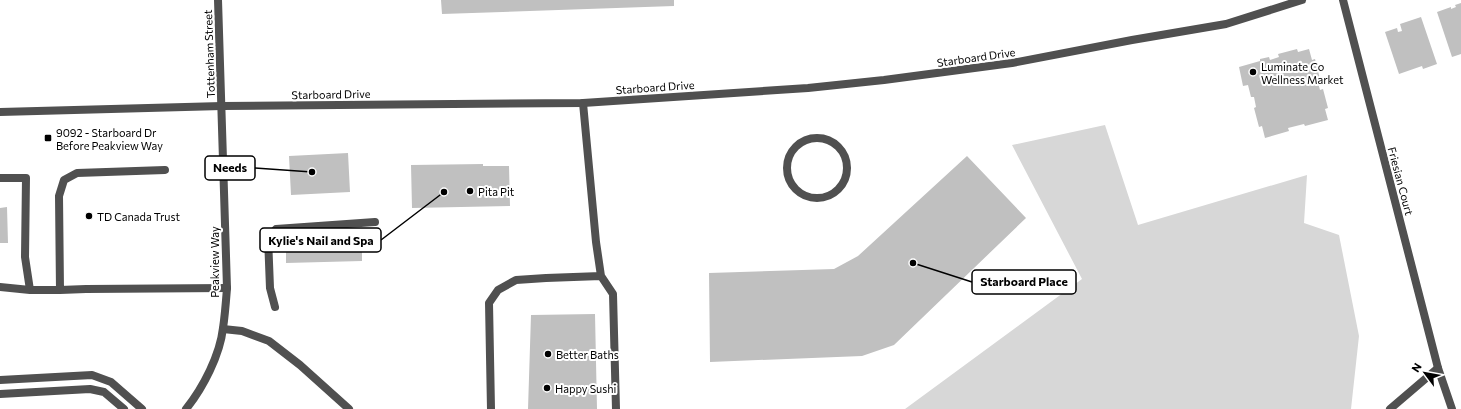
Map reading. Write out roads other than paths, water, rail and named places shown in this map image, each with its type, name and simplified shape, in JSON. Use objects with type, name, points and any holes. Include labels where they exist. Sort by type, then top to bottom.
[{"type":"street","name":"Tottenham Street","points":[[218,0],[222,106]]},
{"type":"street","name":"Starboard Drive","points":[[0,112],[222,106],[583,103],[808,88],[884,80],[1012,63],[1226,24],[1302,0]]},
{"type":"street","name":"Friesian Court","points":[[1343,0],[1438,368],[1452,409]]},
{"type":"street","points":[[583,103],[596,242],[601,276],[613,294],[616,409]]},
{"type":"street","name":"Peakview Way","points":[[186,409],[192,402],[212,368],[223,329],[227,288],[222,106]]},
{"type":"street","points":[[812,137],[823,137],[840,147],[846,156],[848,166],[846,177],[842,186],[834,193],[824,197],[814,198],[805,196],[790,183],[787,174],[789,154],[795,146],[803,140],[812,137]]},
{"type":"street","points":[[60,290],[60,196],[64,180],[77,173],[165,170]]},
{"type":"street","points":[[0,178],[26,178],[25,257],[30,290]]},
{"type":"street","points":[[276,307],[270,288],[268,237],[276,229],[375,222]]},
{"type":"street","points":[[491,409],[489,303],[498,290],[516,280],[601,276]]},
{"type":"street","points":[[0,287],[30,290],[227,288]]},
{"type":"street","points":[[223,329],[242,331],[269,341],[300,365],[349,409]]},
{"type":"street","points":[[1390,409],[1438,368]]},
{"type":"street","points":[[0,380],[92,375],[111,382],[142,409]]},
{"type":"street","points":[[0,394],[90,389],[104,392],[124,409]]},
{"type":"place","name":"Luminate Co Wellness Market","points":[[1253,72]]},
{"type":"place","name":"9092 - Starboard Dr Before Peakview Way","points":[[48,138]]},
{"type":"place","name":"Needs","points":[[312,172]]},
{"type":"place","name":"Pita Pit","points":[[470,191]]},
{"type":"place","name":"Kylie's Nail and Spa","points":[[444,192]]},
{"type":"place","name":"TD Canada Trust","points":[[89,216]]},
{"type":"place","name":"Starboard Place","points":[[913,263]]},
{"type":"place","name":"Better Baths","points":[[548,354]]},
{"type":"place","name":"Happy Sushi","points":[[547,388]]}]
